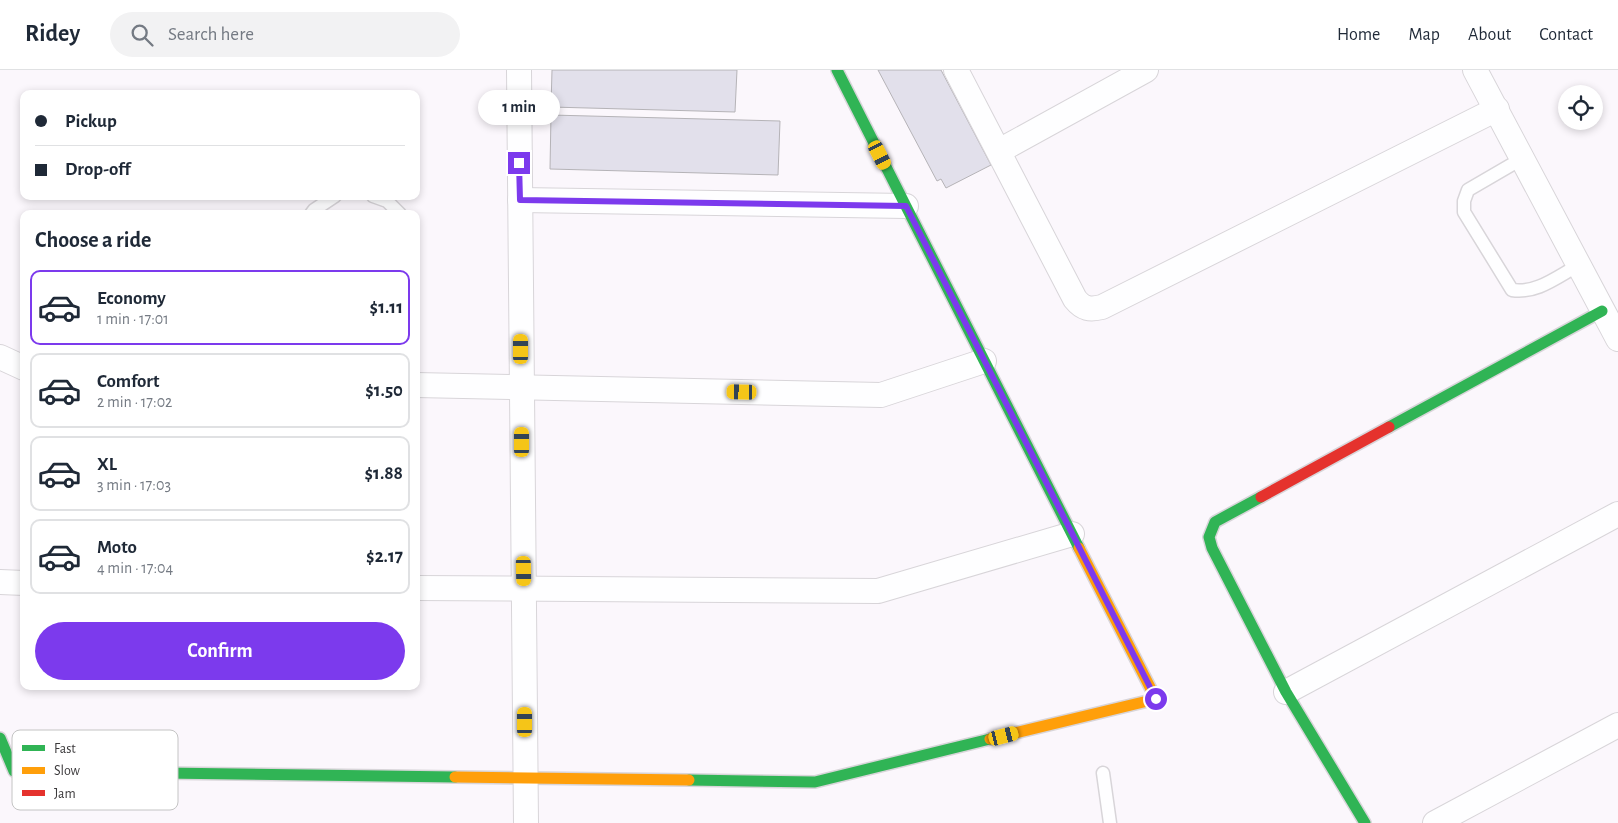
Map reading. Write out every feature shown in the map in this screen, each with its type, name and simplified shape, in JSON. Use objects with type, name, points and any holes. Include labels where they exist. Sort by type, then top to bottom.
[{"type":"street","points":[[519,70],[526,823]]},
{"type":"street","points":[[178,774],[815,782],[1156,699],[837,70]]},
{"type":"street","points":[[956,70],[1075,299],[1091,310],[1111,303],[1497,109]]},
{"type":"street","points":[[999,151],[1146,70]]},
{"type":"street","points":[[1475,70],[1618,338]]},
{"type":"street","points":[[520,200],[906,206]]},
{"type":"street","points":[[1364,823],[1286,692],[1212,548],[1209,537],[1215,522],[1602,311]]},
{"type":"street","points":[[0,357],[20,366]]},
{"type":"street","points":[[420,385],[881,395],[984,361]]},
{"type":"street","points":[[1286,692],[1618,514]]},
{"type":"street","points":[[420,588],[878,591],[1072,534]]},
{"type":"street","points":[[0,582],[20,583]]},
{"type":"street","points":[[1435,823],[1618,725]]},
{"type":"street","points":[[0,738],[12,766]]},
{"type":"lane","points":[[1522,158],[1468,190],[1464,201],[1464,212],[1512,290],[1522,292],[1535,289],[1579,265]]},
{"type":"lane","points":[[314,210],[329,200]]},
{"type":"lane","points":[[384,200],[396,210]]},
{"type":"lane","points":[[1103,773],[1110,823]]},
{"type":"building","points":[[552,70],[737,70],[735,112],[551,107]]},
{"type":"building","points":[[878,70],[941,70],[991,165],[946,188],[941,179],[937,181]]},
{"type":"building","points":[[551,115],[780,121],[778,175],[550,169]]},
{"type":"traffic: fast","points":[[837,70],[1079,548]]},
{"type":"traffic: fast","points":[[1389,427],[1602,311]]},
{"type":"traffic: fast","points":[[1261,497],[1215,522],[1209,537],[1212,548],[1286,692],[1365,823]]},
{"type":"traffic: fast","points":[[0,738],[12,766]]},
{"type":"traffic: fast","points":[[689,780],[815,782],[990,739]]},
{"type":"traffic: fast","points":[[178,773],[455,777]]},
{"type":"traffic: slow","points":[[990,739],[1156,699],[1079,548]]},
{"type":"traffic: slow","points":[[455,777],[689,780]]},
{"type":"traffic: jam","points":[[1261,497],[1389,427]]},
{"type":"route","points":[[519,163],[520,200],[906,206],[1156,699]]}]
